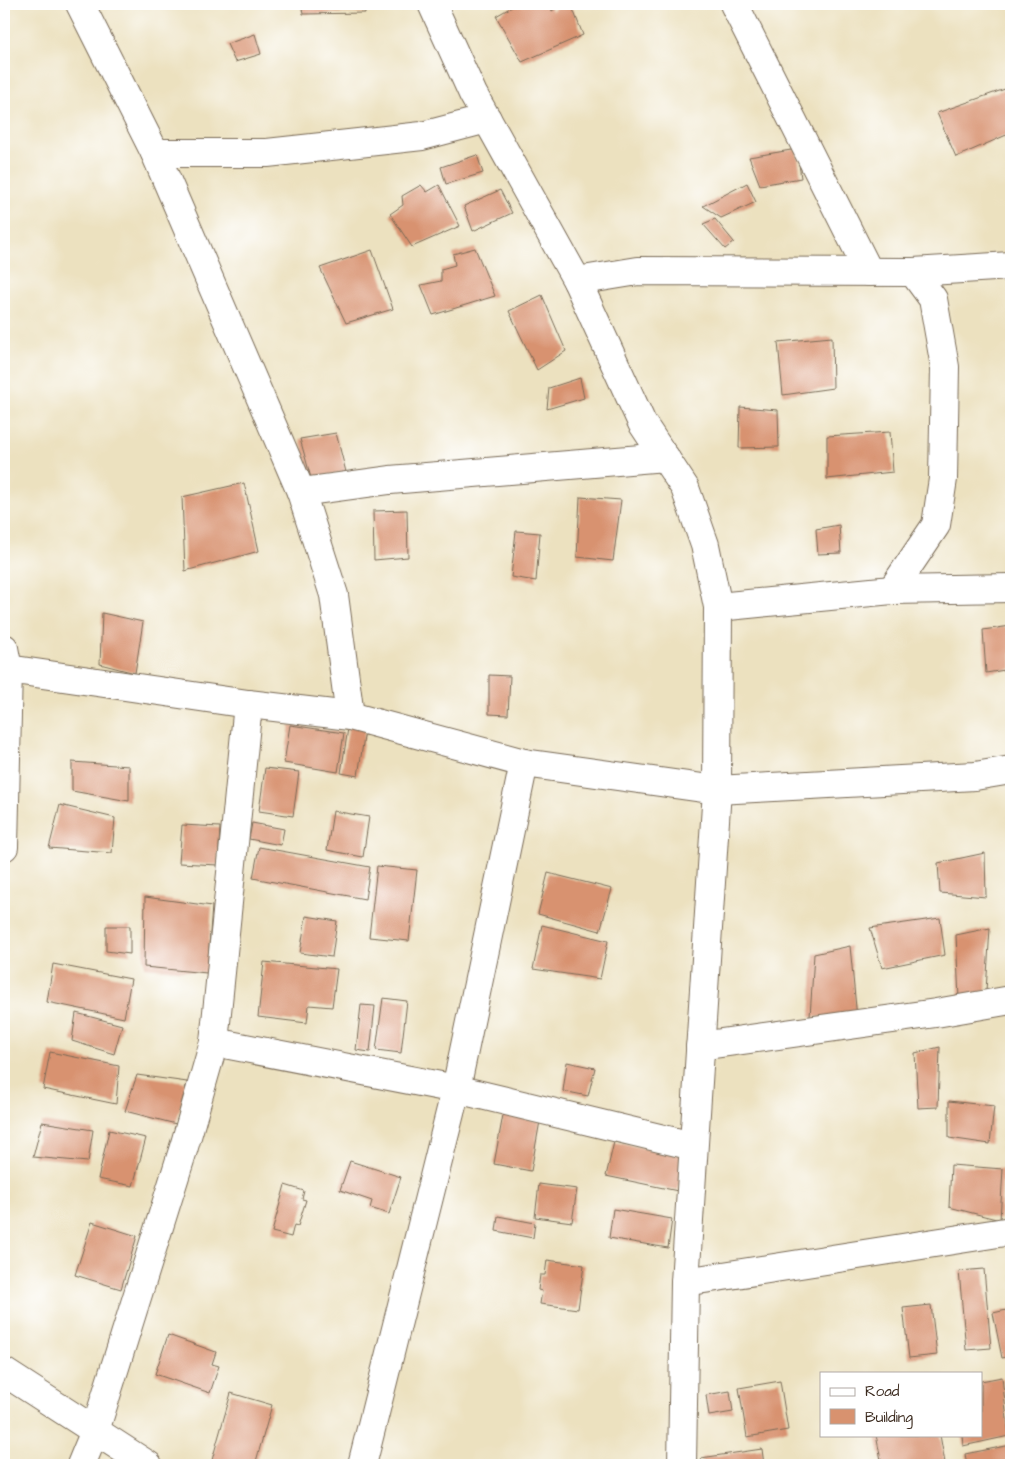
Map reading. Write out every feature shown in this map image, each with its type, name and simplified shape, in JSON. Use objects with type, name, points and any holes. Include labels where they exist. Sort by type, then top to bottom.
[{"type":"street","points":[[80,4],[155,153],[301,492],[334,595],[350,716]]},
{"type":"street","points":[[432,4],[473,94],[577,281],[642,423],[685,488],[705,545],[718,607],[717,790],[693,1146],[686,1282],[682,1465]]},
{"type":"street","points":[[734,4],[869,272]]},
{"type":"street","points":[[155,153],[268,153],[422,136],[487,119]]},
{"type":"street","points":[[577,281],[638,271],[913,272],[1011,266]]},
{"type":"street","points":[[892,590],[936,525],[943,479],[945,367],[933,299],[913,272]]},
{"type":"street","points":[[301,492],[390,480],[665,457]]},
{"type":"street","points":[[718,607],[892,590],[1011,588]]},
{"type":"street","points":[[4,847],[6,658],[248,704],[350,716],[524,763],[717,790],[975,776],[1011,770]]},
{"type":"street","points":[[81,1465],[95,1431],[181,1156],[214,1042],[248,704]]},
{"type":"street","points":[[362,1465],[456,1089],[524,763]]},
{"type":"street","points":[[700,1046],[936,1013],[1011,1000]]},
{"type":"street","points":[[214,1042],[456,1089],[693,1146]]},
{"type":"street","points":[[686,1282],[1011,1231]]},
{"type":"street","points":[[4,1372],[148,1465]]},
{"type":"building","points":[[301,4],[364,4],[365,13],[303,14]]},
{"type":"building","points":[[517,4],[550,4],[552,11],[562,4],[571,4],[583,35],[522,62],[496,16]]},
{"type":"building","points":[[255,34],[261,54],[235,62],[227,44]]},
{"type":"building","points":[[1005,89],[1011,104],[1011,133],[956,157],[937,113]]},
{"type":"building","points":[[797,149],[801,178],[760,185],[749,157]]},
{"type":"building","points":[[477,155],[483,173],[446,184],[441,167]]},
{"type":"building","points":[[747,183],[756,202],[721,218],[703,206]]},
{"type":"building","points":[[421,185],[427,192],[439,185],[460,226],[412,247],[390,214],[403,205],[402,196]]},
{"type":"building","points":[[500,190],[512,213],[473,231],[464,206]]},
{"type":"building","points":[[715,219],[734,242],[725,249],[703,224]]},
{"type":"building","points":[[475,248],[495,296],[433,315],[421,285],[441,281],[441,269],[455,265],[453,254]]},
{"type":"building","points":[[372,250],[393,309],[346,323],[320,268]]},
{"type":"building","points":[[542,295],[566,351],[537,370],[509,311]]},
{"type":"building","points":[[832,337],[833,388],[783,395],[778,342]]},
{"type":"building","points":[[580,378],[584,398],[547,409],[549,388]]},
{"type":"building","points":[[740,407],[778,410],[779,447],[739,448]]},
{"type":"building","points":[[890,432],[893,472],[827,479],[827,436]]},
{"type":"building","points":[[336,433],[346,472],[311,478],[300,439]]},
{"type":"building","points":[[244,483],[259,551],[185,571],[182,497]]},
{"type":"building","points":[[580,497],[621,500],[613,561],[577,557]]},
{"type":"building","points":[[407,510],[408,557],[374,560],[373,511]]},
{"type":"building","points":[[839,525],[841,553],[818,554],[816,529]]},
{"type":"building","points":[[516,531],[540,533],[536,581],[511,577]]},
{"type":"building","points":[[102,613],[143,622],[135,673],[100,664]]},
{"type":"building","points":[[1011,626],[1011,669],[986,673],[983,630]]},
{"type":"building","points":[[489,675],[510,676],[508,715],[489,714]]},
{"type":"building","points":[[349,722],[366,724],[358,776],[341,773]]},
{"type":"building","points":[[290,725],[344,733],[338,772],[284,763]]},
{"type":"building","points":[[72,762],[129,766],[129,801],[72,791]]},
{"type":"building","points":[[265,768],[299,772],[293,816],[259,811]]},
{"type":"building","points":[[60,805],[115,818],[112,853],[49,848]]},
{"type":"building","points":[[333,811],[369,817],[363,857],[327,850]]},
{"type":"building","points":[[252,823],[284,829],[281,845],[249,839]]},
{"type":"building","points":[[182,825],[220,827],[218,865],[179,863]]},
{"type":"building","points":[[259,847],[370,867],[365,899],[253,878]]},
{"type":"building","points":[[985,853],[986,897],[940,893],[938,863]]},
{"type":"building","points":[[377,866],[417,870],[409,941],[369,937]]},
{"type":"building","points":[[548,873],[612,889],[600,931],[538,914]]},
{"type":"building","points":[[145,897],[212,906],[207,973],[144,967]]},
{"type":"building","points":[[306,916],[337,921],[332,957],[300,953]]},
{"type":"building","points":[[940,918],[945,955],[882,968],[870,928]]},
{"type":"building","points":[[542,925],[608,941],[600,979],[533,969]]},
{"type":"building","points":[[106,926],[130,926],[130,954],[106,951]]},
{"type":"building","points":[[990,928],[986,991],[959,999],[956,935]]},
{"type":"building","points":[[850,946],[857,1018],[810,1017],[814,954]]},
{"type":"building","points":[[264,962],[337,969],[332,1007],[309,1005],[307,1023],[258,1017]]},
{"type":"building","points":[[53,964],[131,979],[124,1018],[47,1002]]},
{"type":"building","points":[[383,998],[407,1001],[401,1053],[376,1050]]},
{"type":"building","points":[[361,1005],[375,1006],[370,1052],[356,1050]]},
{"type":"building","points":[[76,1013],[122,1025],[114,1054],[72,1041]]},
{"type":"building","points":[[940,1047],[938,1107],[918,1108],[915,1053]]},
{"type":"building","points":[[50,1052],[119,1066],[116,1104],[43,1089]]},
{"type":"building","points":[[567,1062],[595,1068],[588,1096],[563,1091]]},
{"type":"building","points":[[137,1075],[187,1082],[176,1124],[125,1111]]},
{"type":"building","points":[[949,1101],[994,1106],[990,1144],[949,1138]]},
{"type":"building","points":[[503,1115],[540,1121],[531,1171],[494,1164]]},
{"type":"building","points":[[42,1122],[93,1130],[88,1162],[33,1157]]},
{"type":"building","points":[[109,1130],[146,1138],[133,1186],[98,1179]]},
{"type":"building","points":[[614,1142],[685,1156],[678,1191],[606,1176]]},
{"type":"building","points":[[350,1161],[401,1177],[389,1214],[370,1208],[372,1201],[340,1190]]},
{"type":"building","points":[[951,1165],[1003,1169],[1000,1220],[949,1207]]},
{"type":"building","points":[[539,1184],[577,1189],[572,1222],[535,1217]]},
{"type":"building","points":[[285,1185],[304,1191],[302,1199],[306,1200],[298,1226],[294,1225],[291,1237],[272,1232]]},
{"type":"building","points":[[613,1209],[672,1219],[668,1248],[609,1238]]},
{"type":"building","points":[[498,1216],[535,1223],[533,1238],[496,1231]]},
{"type":"building","points":[[92,1222],[137,1236],[121,1289],[75,1275]]},
{"type":"building","points":[[547,1260],[584,1265],[578,1309],[540,1304],[542,1291],[538,1290],[540,1275],[545,1275]]},
{"type":"building","points":[[984,1269],[991,1348],[966,1350],[959,1271]]},
{"type":"building","points":[[931,1305],[937,1355],[909,1358],[903,1308]]},
{"type":"building","points":[[1011,1309],[1011,1356],[1002,1358],[993,1313]]},
{"type":"building","points":[[168,1335],[216,1352],[212,1364],[219,1366],[210,1393],[155,1374]]},
{"type":"building","points":[[1002,1377],[1009,1436],[963,1446],[962,1436],[982,1436],[982,1381]]},
{"type":"building","points":[[780,1381],[788,1430],[747,1437],[739,1388]]},
{"type":"building","points":[[730,1391],[733,1412],[709,1416],[706,1395]]},
{"type":"building","points":[[231,1393],[272,1405],[255,1465],[229,1465],[212,1460]]},
{"type":"building","points":[[876,1436],[940,1436],[945,1463],[931,1465],[882,1465]]},
{"type":"building","points":[[1011,1445],[1011,1463],[1002,1465],[967,1465],[965,1454]]},
{"type":"building","points":[[762,1449],[764,1465],[702,1465],[701,1458]]}]
